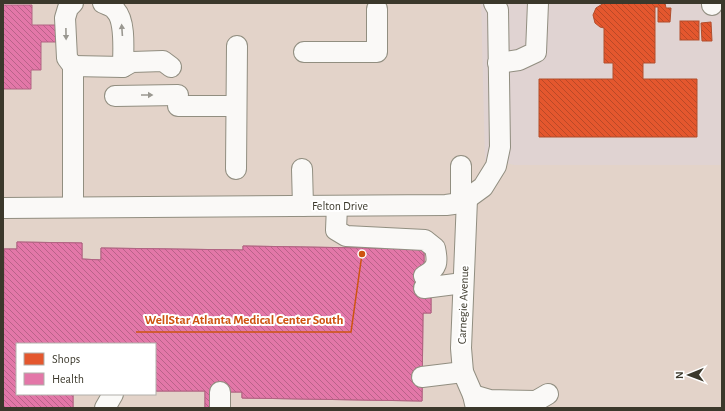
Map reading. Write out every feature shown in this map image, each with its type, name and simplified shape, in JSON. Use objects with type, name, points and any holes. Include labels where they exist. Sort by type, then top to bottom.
[{"type":"street","points":[[73,3],[68,8],[65,18],[67,58],[73,66],[73,207]]},
{"type":"street","points":[[102,3],[111,6],[117,11],[122,24],[123,66]]},
{"type":"street","points":[[464,201],[483,187],[496,166],[500,147],[498,10],[494,3]]},
{"type":"street","points":[[498,63],[519,60],[536,52],[538,3]]},
{"type":"street","points":[[304,52],[377,52],[377,9]]},
{"type":"street","points":[[236,169],[237,46]]},
{"type":"street","points":[[73,66],[123,66],[132,62],[163,61],[175,67]]},
{"type":"street","points":[[115,96],[236,106]]},
{"type":"street","name":"Carnegie Avenue","points":[[461,166],[464,201],[461,348],[463,372],[474,401]]},
{"type":"street","points":[[302,169],[303,206]]},
{"type":"street","name":"Felton Drive","points":[[3,208],[446,205],[464,201]]},
{"type":"street","points":[[337,206],[336,230],[346,236],[425,240],[435,248],[438,262],[424,282],[463,283]]},
{"type":"street","points":[[422,377],[463,372]]},
{"type":"street","points":[[105,408],[112,395]]},
{"type":"shaded area","points":[[3,3],[481,3],[485,160],[514,165],[722,165],[722,408],[3,408]]},
{"type":"shaded area","points":[[481,3],[722,3],[722,165],[514,165],[484,160]]},
{"type":"building: Shops","points":[[604,3],[665,3],[666,8],[671,8],[670,22],[658,22],[658,7],[655,7],[655,63],[643,63],[643,79],[697,79],[697,137],[539,137],[539,79],[613,79],[613,63],[604,63],[604,28],[595,23],[593,15],[596,8]]},
{"type":"building: Shops","points":[[680,21],[699,21],[699,40],[680,40]]},
{"type":"building: Shops","points":[[711,22],[712,41],[702,41],[701,23]]},
{"type":"building: Health","points":[[3,5],[32,5],[32,25],[59,25],[59,42],[41,42],[41,70],[31,70],[31,89],[3,89]]},
{"type":"building: Health","points":[[17,242],[82,243],[82,259],[101,260],[101,248],[243,250],[243,246],[424,249],[424,296],[431,296],[431,313],[423,313],[422,401],[242,398],[242,392],[215,392],[215,408],[205,408],[205,391],[156,391],[156,343],[104,343],[104,332],[85,332],[85,324],[92,324],[92,316],[102,316],[102,267],[74,267],[73,343],[16,343],[16,395],[73,395],[73,408],[3,408],[4,249],[17,249]]},
{"type":"building: Health","points":[[17,242],[82,243],[82,259],[101,260],[101,248],[243,250],[243,246],[424,249],[424,296],[431,296],[431,313],[423,313],[422,401],[242,398],[242,392],[215,392],[215,408],[205,408],[205,391],[156,391],[156,343],[16,343],[16,395],[73,395],[73,408],[3,408],[4,249],[17,249]]},
{"type":"place","name":"WellStar Atlanta Medical Center South","points":[[362,254]]}]
